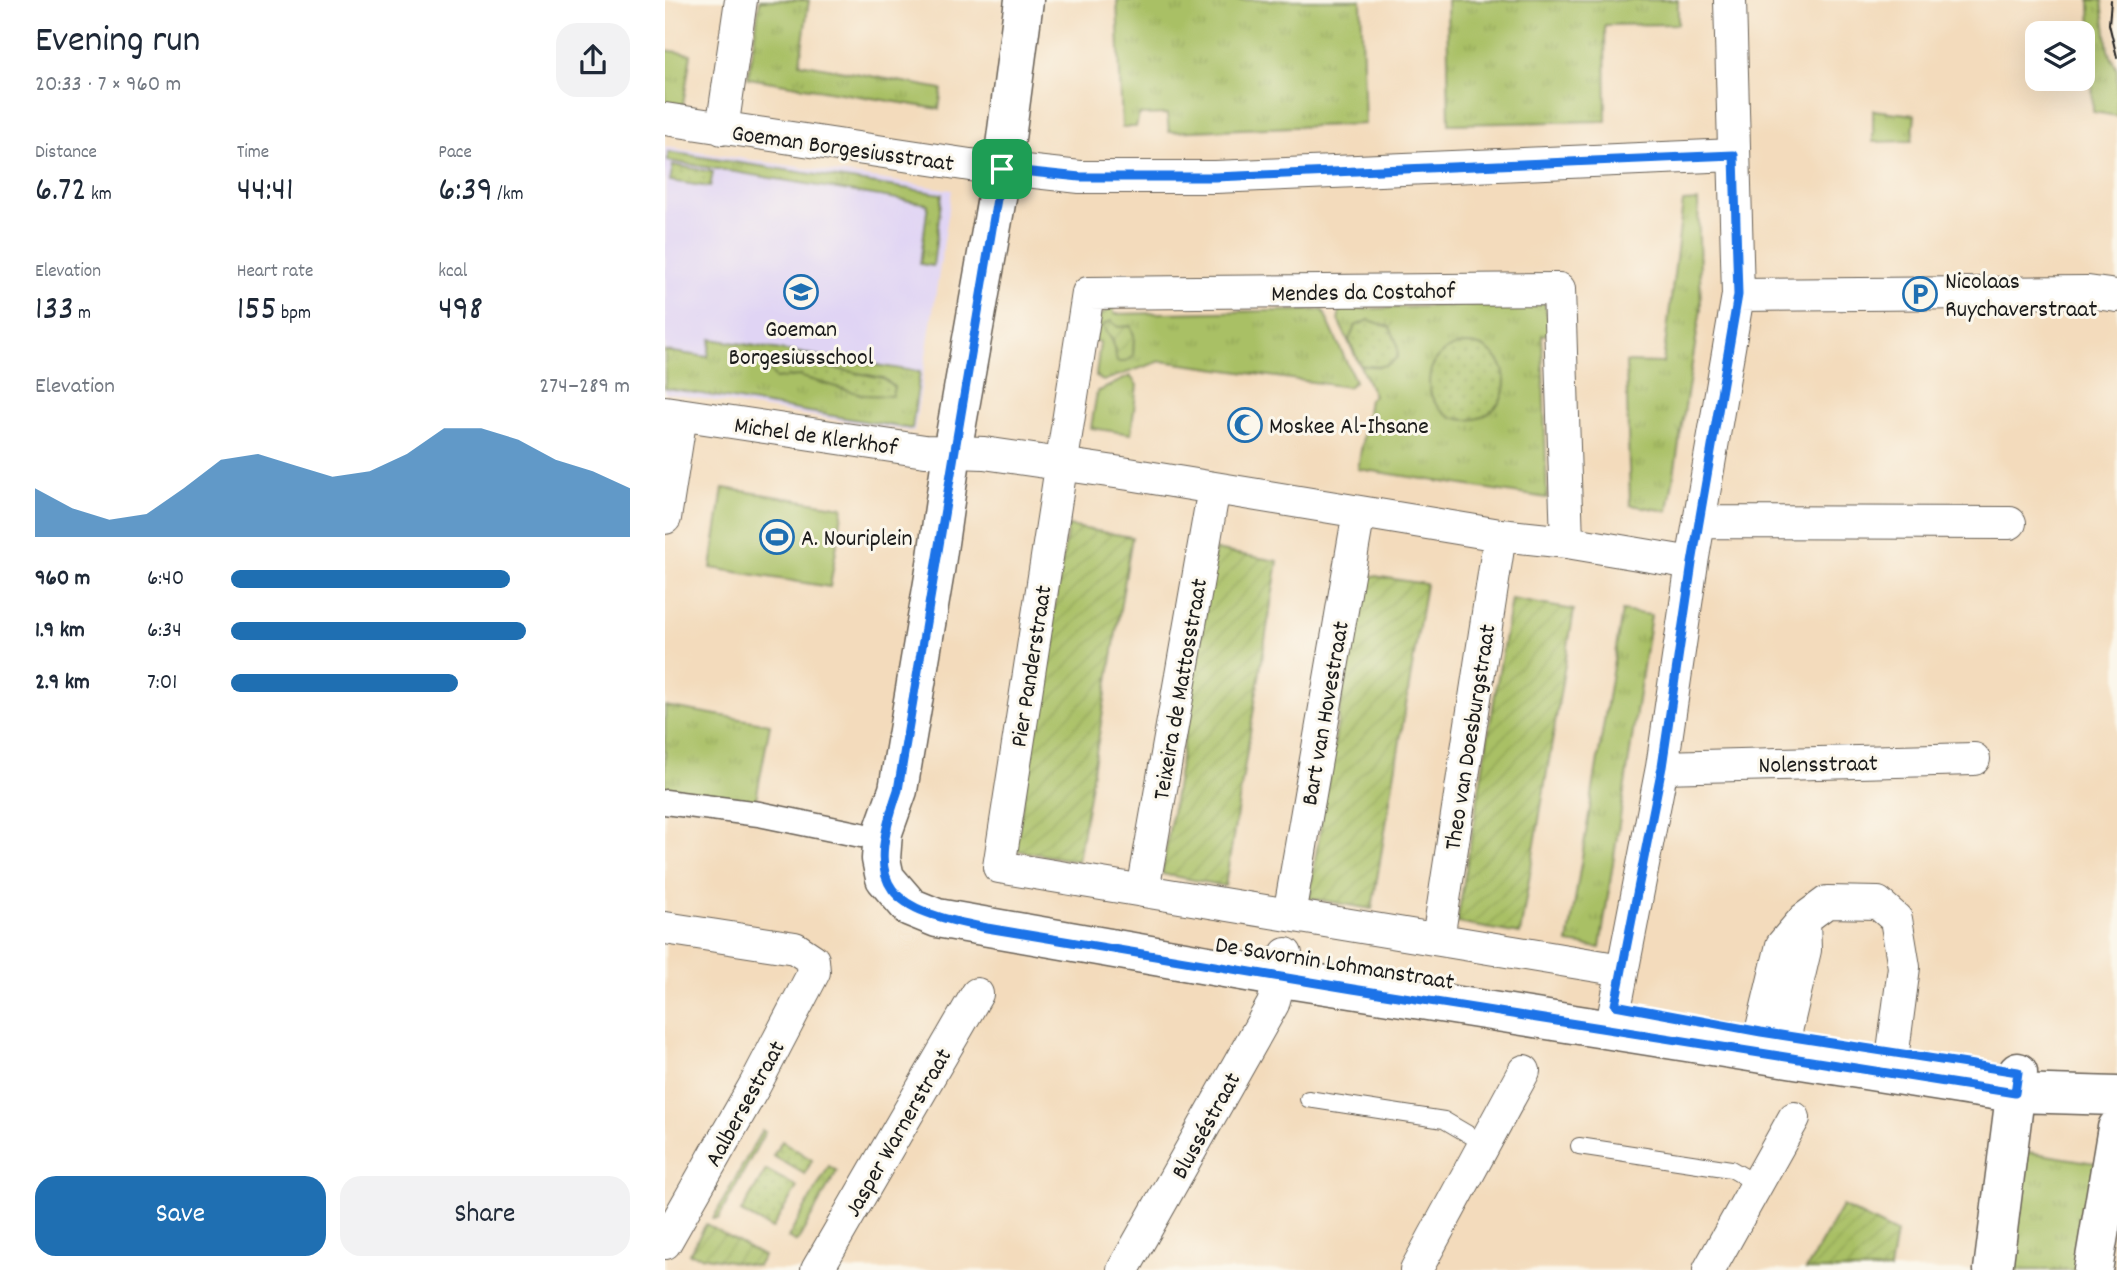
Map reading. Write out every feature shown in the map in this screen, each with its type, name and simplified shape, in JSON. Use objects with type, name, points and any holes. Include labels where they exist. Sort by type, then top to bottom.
[{"type":"street","points":[[722,129],[741,0]]},
{"type":"street","points":[[1024,0],[1002,169],[952,452],[984,453],[1692,563]]},
{"type":"street","points":[[1616,1002],[1662,767],[1692,563],[1738,295],[1730,0]]},
{"type":"street","name":"Goeman Borgesiusstraat","points":[[665,119],[1002,169],[1080,177],[1215,177],[1734,155]]},
{"type":"street","name":"Mendes da Costahof","points":[[1062,465],[1088,293],[1559,289],[1567,542]]},
{"type":"street","points":[[1738,295],[2088,292],[2117,296]]},
{"type":"street","name":"Michel de Klerkhof","points":[[665,518],[673,413],[925,451],[952,452]]},
{"type":"street","name":"De Savornin Lohmanstraat","points":[[952,452],[898,790],[905,885],[989,909],[1284,966],[1616,1002]]},
{"type":"street","name":"Pier Panderstraat","points":[[999,867],[1062,465]]},
{"type":"street","name":"Teixeira de Mattosstraat","points":[[1143,891],[1214,488]]},
{"type":"street","name":"Bart van Hovestraat","points":[[1289,915],[1359,512]]},
{"type":"street","points":[[1699,522],[2010,523]]},
{"type":"street","name":"Theo van Doesburgstraat","points":[[1438,939],[1500,535]]},
{"type":"street","name":"Nolensstraat","points":[[1662,767],[1974,759]]},
{"type":"street","points":[[665,802],[759,814],[861,835]]},
{"type":"street","name":"De Savornin Lohmanstraat","points":[[999,867],[1438,939],[1616,1002],[1770,1044],[2117,1096]]},
{"type":"street","points":[[1770,1044],[1782,945],[1804,919],[1827,902],[1878,903],[1896,919],[1904,967],[1892,1064]]},
{"type":"street","name":"Aalbersestraat","points":[[665,928],[795,948],[813,960],[810,984],[665,1243]]},
{"type":"street","name":"Blusséstraat","points":[[1123,1270],[1273,1004],[1284,966]]},
{"type":"street","name":"Jasper Warnerstraat","points":[[817,1270],[977,993]]},
{"type":"street","points":[[1416,1270],[1524,1071]]},
{"type":"street","points":[[1993,1270],[2017,1083]]},
{"type":"street","points":[[1709,1270],[1794,1118]]},
{"type":"street","points":[[2093,1270],[2117,1128]]},
{"type":"lane","points":[[1308,1099],[1444,1120],[1485,1144]]},
{"type":"lane","points":[[1579,1146],[1731,1169],[1757,1184]]},
{"type":"shaded area","name":"Goeman Borgesiusschool","points":[[665,147],[952,190],[914,432],[665,393]]},
{"type":"green space","points":[[760,0],[809,0],[800,63],[942,89],[939,109],[748,78]]},
{"type":"green space","points":[[1117,0],[1361,0],[1365,124],[1169,132],[1167,114],[1139,115],[1136,127],[1122,127]]},
{"type":"green space","points":[[1447,0],[1678,0],[1678,24],[1605,25],[1606,121],[1449,124]]},
{"type":"green space","points":[[2090,0],[2102,0],[2108,50],[2117,69],[2117,116],[2093,112],[2095,21],[2091,21]]},
{"type":"green space","points":[[665,50],[691,54],[683,105],[665,102]]},
{"type":"green space","points":[[1873,110],[1915,115],[1912,141],[1873,142]]},
{"type":"green space","points":[[668,152],[942,194],[933,266],[920,264],[928,204],[668,161]]},
{"type":"green space","points":[[673,165],[713,172],[710,187],[670,181]]},
{"type":"green space","points":[[1698,201],[1701,309],[1668,511],[1630,505],[1626,362],[1663,363],[1683,202]]},
{"type":"green space","points":[[1544,302],[1552,334],[1542,335],[1547,498],[1358,469],[1369,399],[1374,395],[1338,320],[1340,310]]},
{"type":"green space","points":[[1114,307],[1114,314],[1323,310],[1355,381],[1348,387],[1161,361],[1103,381],[1096,376],[1100,342],[1092,340],[1101,315]]},
{"type":"green space","points":[[1369,320],[1390,327],[1397,343],[1398,356],[1385,365],[1360,365],[1349,340],[1355,326]]},
{"type":"green space","points":[[1111,321],[1118,327],[1130,326],[1134,335],[1133,357],[1124,362],[1117,362],[1113,341],[1102,326]]},
{"type":"green space","points":[[711,339],[920,372],[912,429],[665,388],[665,351],[708,357]]},
{"type":"green space","points":[[1467,344],[1482,347],[1494,355],[1502,367],[1505,382],[1502,397],[1494,409],[1482,417],[1467,420],[1452,417],[1440,409],[1432,397],[1429,382],[1432,367],[1440,355],[1452,347]]},
{"type":"green space","points":[[786,359],[883,378],[894,387],[892,396],[864,395],[798,376],[776,379],[770,371],[775,362]]},
{"type":"green space","points":[[1130,376],[1137,385],[1131,434],[1091,428],[1097,392]]},
{"type":"green space","name":"A. Nouriplein","points":[[723,488],[843,507],[830,587],[711,568]]},
{"type":"green space","points":[[1068,526],[1132,537],[1078,861],[1015,850]]},
{"type":"green space","points":[[1215,550],[1278,561],[1225,886],[1162,874]]},
{"type":"green space","points":[[1362,574],[1426,584],[1372,909],[1309,898]]},
{"type":"green space","points":[[1511,599],[1574,610],[1520,934],[1457,923]]},
{"type":"green space","points":[[1622,611],[1651,615],[1600,948],[1568,943]]},
{"type":"green space","points":[[665,706],[770,724],[755,805],[665,792]]},
{"type":"green space","points":[[762,1130],[765,1132],[718,1219],[713,1219]]},
{"type":"green space","points":[[782,1141],[812,1160],[805,1174],[773,1156]]},
{"type":"green space","points":[[2022,1151],[2102,1164],[2086,1270],[2002,1270]]},
{"type":"green space","points":[[829,1166],[837,1171],[797,1242],[788,1238]]},
{"type":"green space","points":[[766,1170],[797,1187],[772,1229],[741,1212]]},
{"type":"green space","points":[[1842,1206],[1896,1233],[1890,1270],[1806,1270]]},
{"type":"green space","points":[[706,1224],[763,1256],[757,1266],[689,1254]]},
{"type":"tram line","points":[[2111,0],[2109,24],[2117,57]]},
{"type":"place","name":"Goeman Borgesiusschool","points":[[801,292]]},
{"type":"place","name":"Nicolaas Ruychaverstraat","points":[[1920,294]]},
{"type":"place","name":"Moskee Al-Ihsane","points":[[1245,425]]},
{"type":"place","name":"A. Nouriplein","points":[[777,537]]},
{"type":"route","points":[[1734,155],[1738,295],[1692,563],[1662,767],[1636,910],[1615,1005],[1761,1032],[2018,1072],[2015,1093],[1282,978],[987,928],[937,918],[911,907],[885,878],[881,859],[883,832],[898,790],[952,452],[1002,169],[1080,177],[1215,177],[1734,155]]}]
